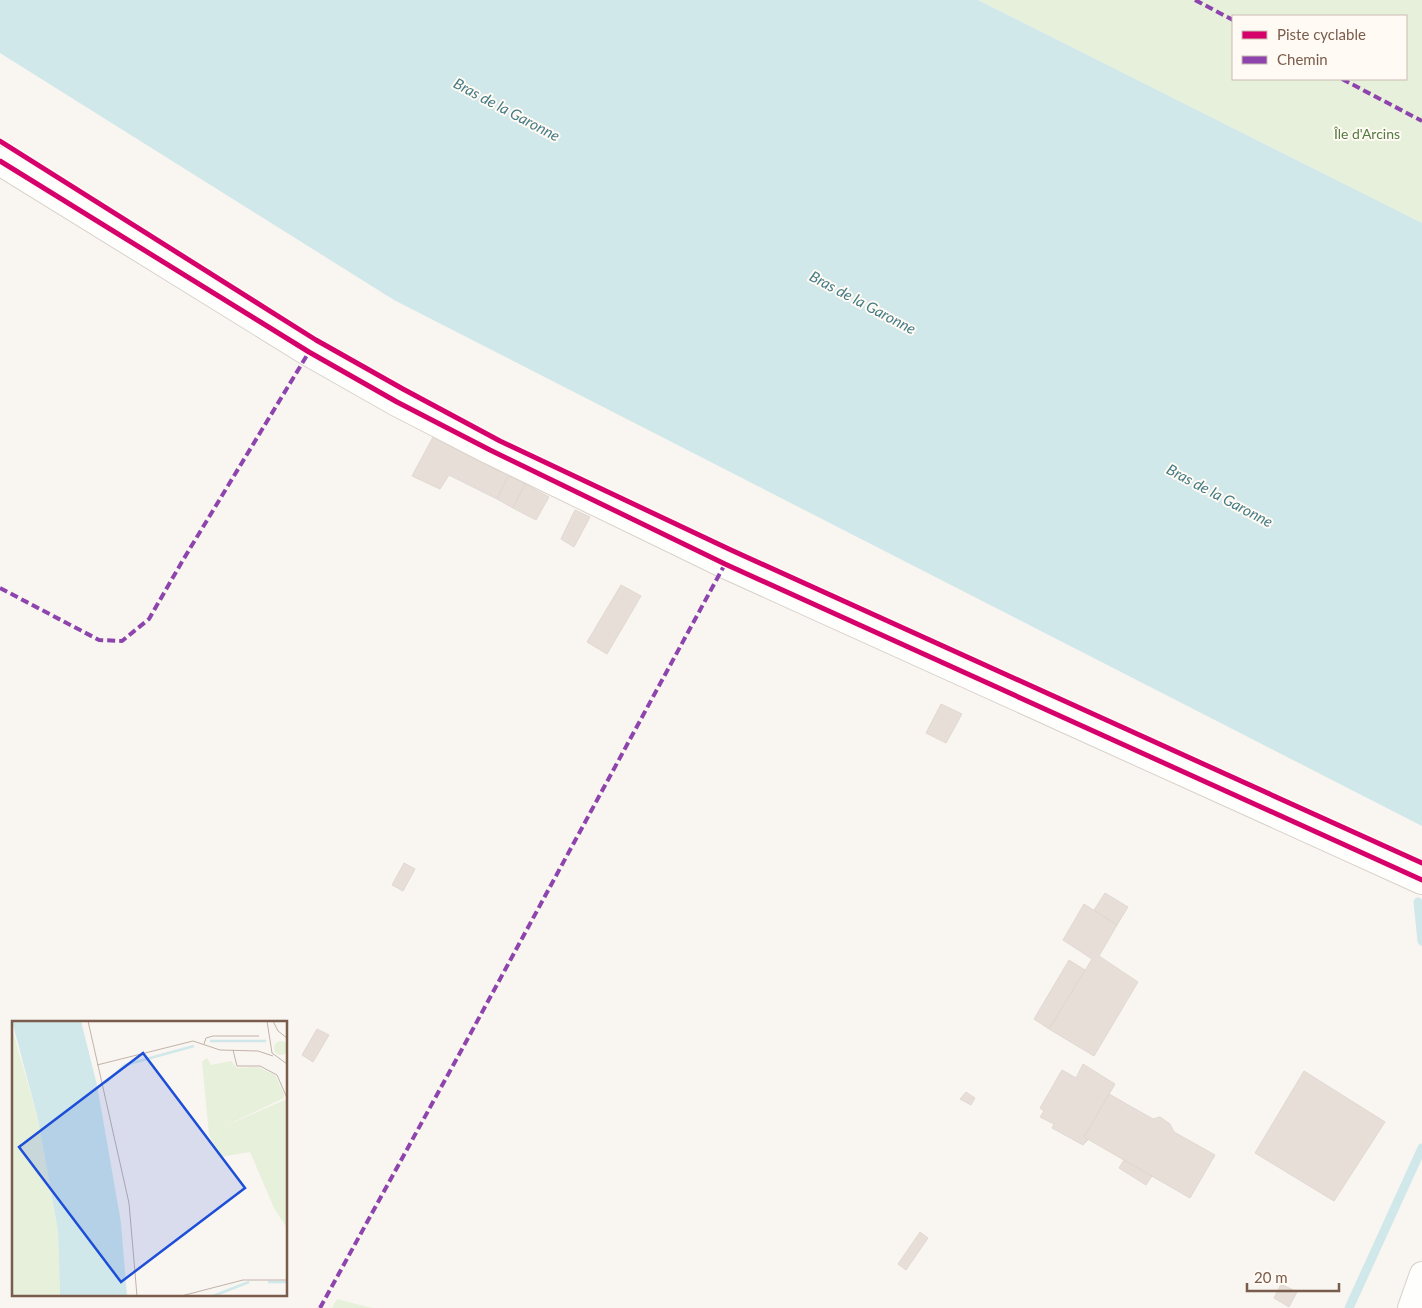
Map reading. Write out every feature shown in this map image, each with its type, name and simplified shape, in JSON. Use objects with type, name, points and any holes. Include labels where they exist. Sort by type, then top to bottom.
[{"type":"street","points":[[0,161],[309,352],[397,402],[490,450],[725,564],[1422,880]]},
{"type":"street","points":[[1410,1308],[1422,1274]]},
{"type":"green space","name":"Île d'Arcins","points":[[978,0],[1422,0],[1422,223]]},
{"type":"green space","points":[[337,1299],[372,1308],[332,1308]]},
{"type":"water","name":"Bras de la Garonne","points":[[0,0],[978,0],[1422,223],[1422,826],[394,300],[0,53]]},
{"type":"building","points":[[433,437],[508,476],[497,499],[449,475],[440,489],[412,476]]},
{"type":"building","points":[[508,476],[525,484],[513,508],[497,499]]},
{"type":"building","points":[[525,484],[549,497],[536,520],[513,508]]},
{"type":"building","points":[[575,510],[590,517],[574,547],[561,539]]},
{"type":"building","points":[[621,585],[641,596],[607,654],[587,642]]},
{"type":"building","points":[[941,704],[962,714],[946,743],[926,733]]},
{"type":"building","points":[[404,863],[415,869],[403,891],[392,885]]},
{"type":"building","points":[[1105,893],[1128,907],[1117,925],[1094,910]]},
{"type":"building","points":[[1084,904],[1117,925],[1099,956],[1138,982],[1094,1056],[1049,1029],[1092,959],[1063,940]]},
{"type":"building","points":[[1069,960],[1085,970],[1049,1029],[1034,1019]]},
{"type":"building","points":[[317,1029],[329,1035],[313,1062],[302,1055]]},
{"type":"building","points":[[1083,1064],[1115,1084],[1084,1137],[1088,1140],[1083,1145],[1052,1128],[1054,1124],[1040,1117],[1044,1111],[1040,1108],[1062,1070],[1076,1078]]},
{"type":"building","points":[[1304,1071],[1385,1122],[1334,1201],[1255,1153]]},
{"type":"building","points":[[966,1092],[975,1098],[971,1105],[960,1099]]},
{"type":"building","points":[[1109,1094],[1153,1119],[1160,1117],[1170,1124],[1174,1132],[1215,1155],[1190,1198],[1084,1137]]},
{"type":"building","points":[[1124,1160],[1152,1176],[1146,1185],[1119,1168]]},
{"type":"building","points":[[920,1232],[928,1238],[906,1270],[898,1264]]},
{"type":"building","points":[[1281,1284],[1297,1292],[1289,1307],[1274,1298]]},
{"type":"waterway","points":[[1418,902],[1422,941]]},
{"type":"waterway","points":[[1349,1308],[1422,1148]]},
{"type":"marked path","points":[[1195,0],[1232,19]]},
{"type":"marked path","points":[[1344,80],[1422,121]]},
{"type":"marked path","points":[[0,588],[99,640],[122,641],[149,619],[309,352]]},
{"type":"marked path","points":[[320,1308],[725,564]]},
{"type":"cycle path","points":[[0,141],[316,340],[500,441],[731,550],[1422,863]]},
{"type":"cycle path","points":[[0,161],[309,352],[397,402],[490,450],[725,564],[1422,880]]}]
